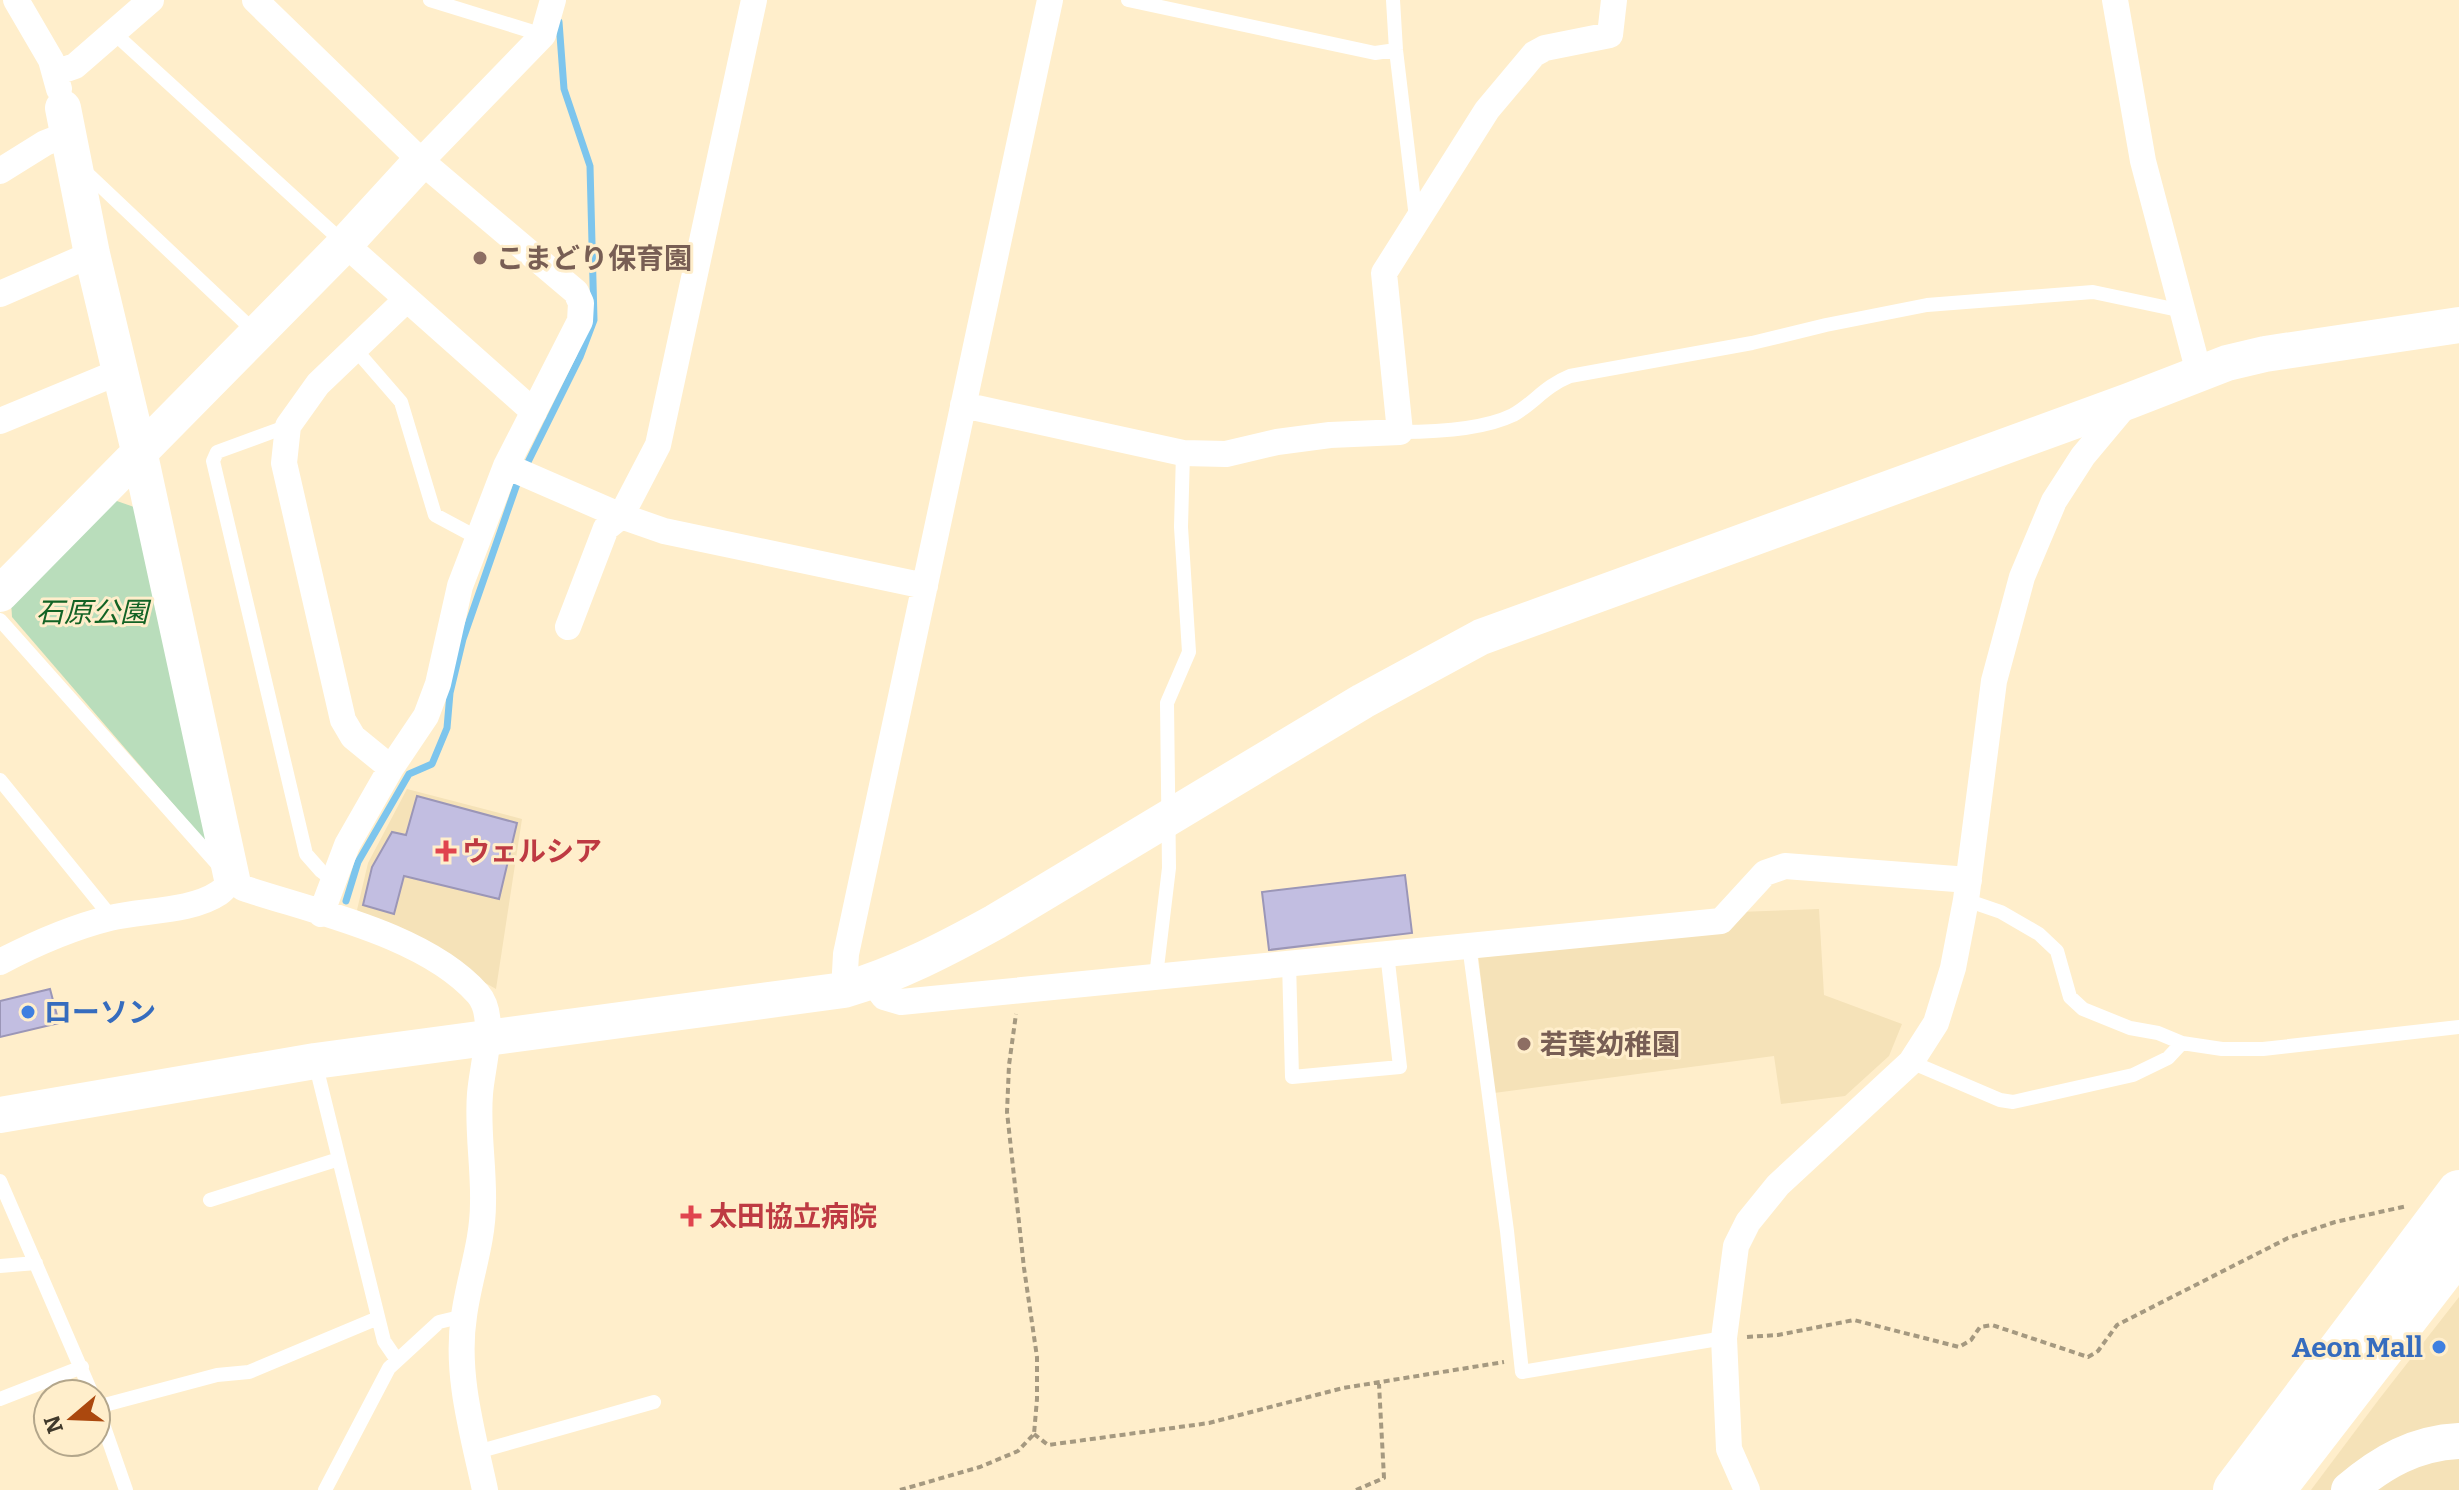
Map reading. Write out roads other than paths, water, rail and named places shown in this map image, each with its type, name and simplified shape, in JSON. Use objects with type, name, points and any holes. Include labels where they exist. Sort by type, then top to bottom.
[{"type":"highway","points":[[2235,1490],[2459,1192]]},
{"type":"highway","points":[[2273,1490],[2459,1249]]},
{"type":"street","points":[[16,0],[46,50],[55,73],[92,254],[140,455],[232,879],[243,888],[370,928],[401,941],[468,984],[481,996],[485,1005],[489,1020],[479,1102],[482,1228],[464,1316],[464,1382],[485,1490]]},
{"type":"street","points":[[55,73],[75,66],[151,0]]},
{"type":"street","points":[[255,0],[421,161],[576,292],[581,303],[580,321],[506,466],[478,538],[460,586],[438,684],[426,716],[391,768],[347,845],[321,914]]},
{"type":"street","points":[[0,594],[345,244],[543,35],[553,0]]},
{"type":"street","points":[[568,627],[606,528],[621,516],[658,445],[754,0]]},
{"type":"street","points":[[1050,0],[844,965],[858,986],[901,1002],[1721,921],[1765,873],[1785,866],[1968,890]]},
{"type":"street","points":[[963,405],[1183,453],[1226,454],[1277,442],[1330,435],[1400,432],[1384,273],[1487,110],[1534,54],[1545,48],[1610,35],[1614,0]]},
{"type":"street","points":[[2115,0],[2143,161],[2199,373]]},
{"type":"street","points":[[0,171],[45,143],[65,121]]},
{"type":"street","points":[[345,244],[534,412]]},
{"type":"street","points":[[0,294],[92,254]]},
{"type":"street","points":[[391,768],[353,737],[343,720],[284,463],[288,426],[318,384],[407,299]]},
{"type":"street","points":[[0,1115],[315,1061],[858,986],[938,954],[1363,701],[1481,637],[2227,363],[2265,354],[2459,325]]},
{"type":"street","points":[[0,421],[121,371]]},
{"type":"street","points":[[1747,1490],[1729,1449],[1724,1338],[1736,1246],[1748,1222],[1778,1185],[1911,1062],[1936,1023],[1953,968],[1968,890],[1994,681],[2022,577],[2054,501],[2083,456],[2129,401]]},
{"type":"street","points":[[506,466],[621,516],[664,531],[925,586]]},
{"type":"street","points":[[3,955],[53,935],[112,918],[202,900],[219,893],[232,879]]},
{"type":"street","points":[[2349,1490],[2379,1467],[2417,1447],[2459,1441]]},
{"type":"lane","points":[[430,0],[543,35]]},
{"type":"lane","points":[[1128,0],[1375,53],[1396,50]]},
{"type":"lane","points":[[1393,0],[1417,224]]},
{"type":"lane","points":[[115,34],[345,244]]},
{"type":"lane","points":[[78,174],[90,176],[255,333]]},
{"type":"lane","points":[[1400,432],[1448,430],[1513,415],[1551,384],[1570,376],[1752,343],[1927,305],[2093,292],[2183,311]]},
{"type":"lane","points":[[355,349],[401,402],[435,515],[478,538]]},
{"type":"lane","points":[[288,426],[217,452],[213,461],[306,854],[334,881]]},
{"type":"lane","points":[[1156,976],[1169,868],[1167,703],[1189,652],[1181,527],[1183,453]]},
{"type":"lane","points":[[0,620],[232,879]]},
{"type":"lane","points":[[0,780],[112,918]]},
{"type":"lane","points":[[1968,890],[2039,934],[2057,951],[2070,997],[2083,1009],[2130,1028],[2158,1033],[2182,1043],[2222,1049],[2263,1049],[2459,1027]]},
{"type":"lane","points":[[1469,945],[1507,1231],[1522,1372],[1724,1338]]},
{"type":"lane","points":[[1289,962],[1292,1077],[1400,1067],[1387,953]]},
{"type":"lane","points":[[1911,1062],[2000,1100],[2013,1102],[2133,1075],[2168,1058],[2182,1043]]},
{"type":"lane","points":[[315,1061],[384,1341],[397,1360]]},
{"type":"lane","points":[[210,1200],[339,1159]]},
{"type":"lane","points":[[0,1181],[86,1378]]},
{"type":"lane","points":[[0,1266],[36,1263]]},
{"type":"lane","points":[[325,1490],[389,1368],[439,1322],[464,1316]]},
{"type":"lane","points":[[112,1402],[217,1375],[249,1372],[378,1318]]},
{"type":"lane","points":[[0,1399],[82,1367]]},
{"type":"lane","points":[[477,1452],[654,1402]]},
{"type":"lane","points":[[112,1451],[126,1490]]},
{"type":"waterway","points":[[527,464],[580,357],[594,320],[590,166],[564,89],[559,22]]},
{"type":"waterway","points":[[346,901],[358,862],[409,774],[432,764],[447,728],[450,693],[463,639],[518,481]]},
{"type":"place","name":"こまどり保育園","points":[[480,258]]},
{"type":"place","name":"ウェルシア","points":[[446,851]]},
{"type":"place","name":"ローソン","points":[[28,1012]]},
{"type":"place","name":"若葉幼稚園","points":[[1524,1044]]},
{"type":"place","name":"太田協立病院","points":[[691,1216]]},
{"type":"place","name":"Aeon Mall","points":[[2439,1347]]},
{"type":"park label","name":"石原公園","points":[[92,612]]}]
